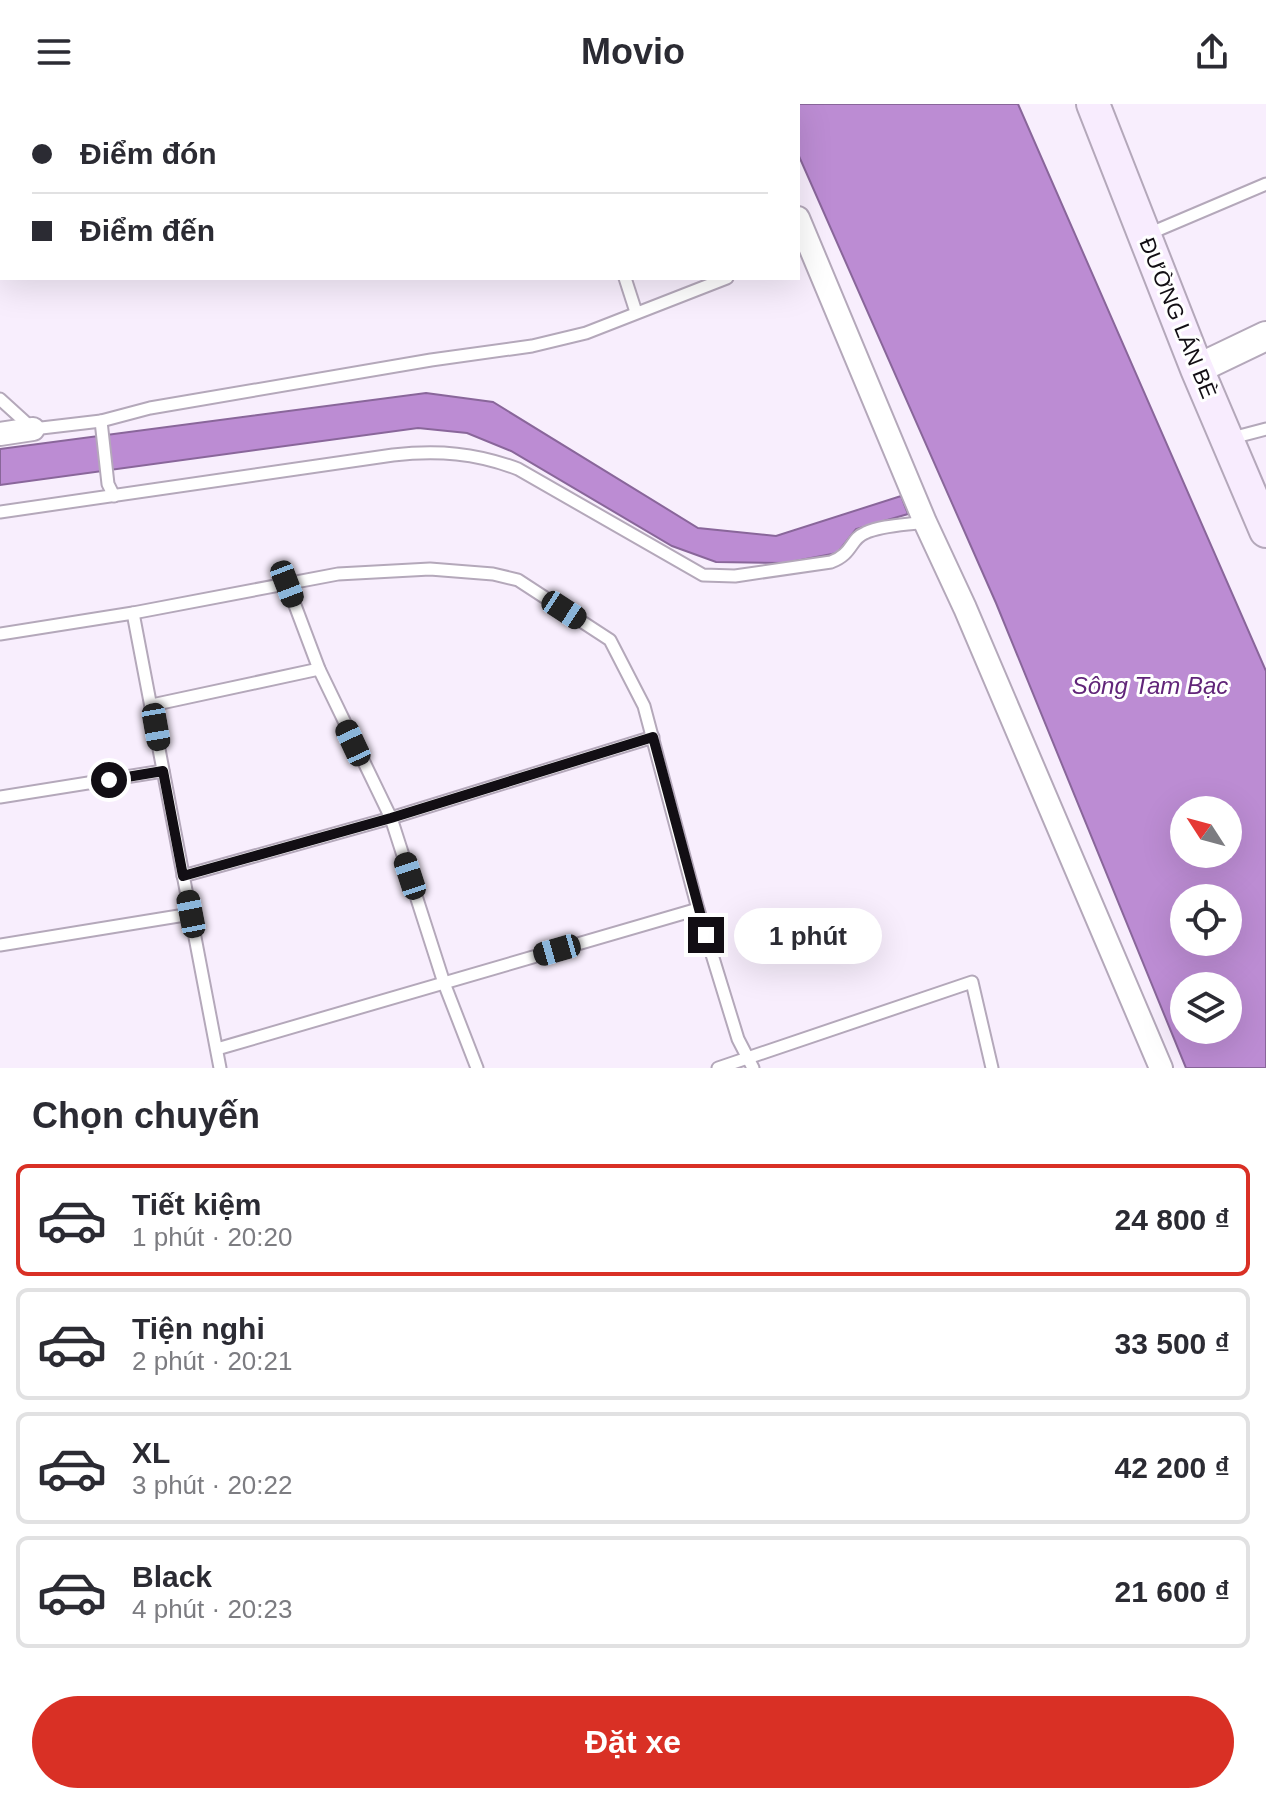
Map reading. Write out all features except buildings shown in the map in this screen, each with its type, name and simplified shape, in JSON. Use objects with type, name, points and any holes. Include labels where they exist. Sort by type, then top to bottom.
[{"type":"main road","name":"ĐƯỜNG LÁN BÈ","points":[[1093,104],[1197,369],[1266,529]]},
{"type":"street","points":[[800,229],[804,251],[965,608],[1161,1068]]},
{"type":"street","points":[[1197,369],[1266,336]]},
{"type":"street","points":[[0,434],[33,429]]},
{"type":"lane","points":[[1145,235],[1266,184]]},
{"type":"lane","points":[[626,280],[636,312]]},
{"type":"lane","points":[[0,399],[33,429],[101,424],[150,408],[532,346],[586,333],[722,280]]},
{"type":"lane","points":[[101,424],[108,484],[114,496]]},
{"type":"lane","points":[[1227,439],[1266,429]]},
{"type":"lane","points":[[0,512],[393,455],[450,452],[492,459],[518,469],[703,575],[735,576],[831,562],[846,556],[857,538],[866,532],[925,522]]},
{"type":"lane","points":[[0,634],[133,613],[338,574],[430,569],[493,574],[518,580],[610,640],[644,706],[698,909],[738,1039],[752,1064]]},
{"type":"lane","points":[[287,584],[319,669],[391,818],[444,983],[477,1068]]},
{"type":"lane","points":[[133,613],[220,1068]]},
{"type":"lane","points":[[152,705],[319,669]]},
{"type":"lane","points":[[183,876],[391,818],[653,737]]},
{"type":"lane","points":[[0,797],[163,771]]},
{"type":"lane","points":[[217,1049],[698,909]]},
{"type":"lane","points":[[0,945],[191,914]]},
{"type":"lane","points":[[718,1068],[752,1064],[972,982],[992,1068]]},
{"type":"water","name":"Sông Tam Bạc","points":[[800,104],[1018,104],[1266,671],[1266,1068],[1186,1068],[1176,1044],[1242,1044],[1242,972],[1170,972],[1170,1029],[996,603],[800,159]]},
{"type":"water","points":[[426,393],[493,402],[698,528],[776,536],[901,496],[908,514],[856,529],[837,553],[785,563],[716,562],[672,546],[511,451],[467,433],[418,428],[0,485],[0,449]]},
{"type":"route","points":[[109,780],[163,771],[183,876],[391,818],[653,737],[706,935]]}]
